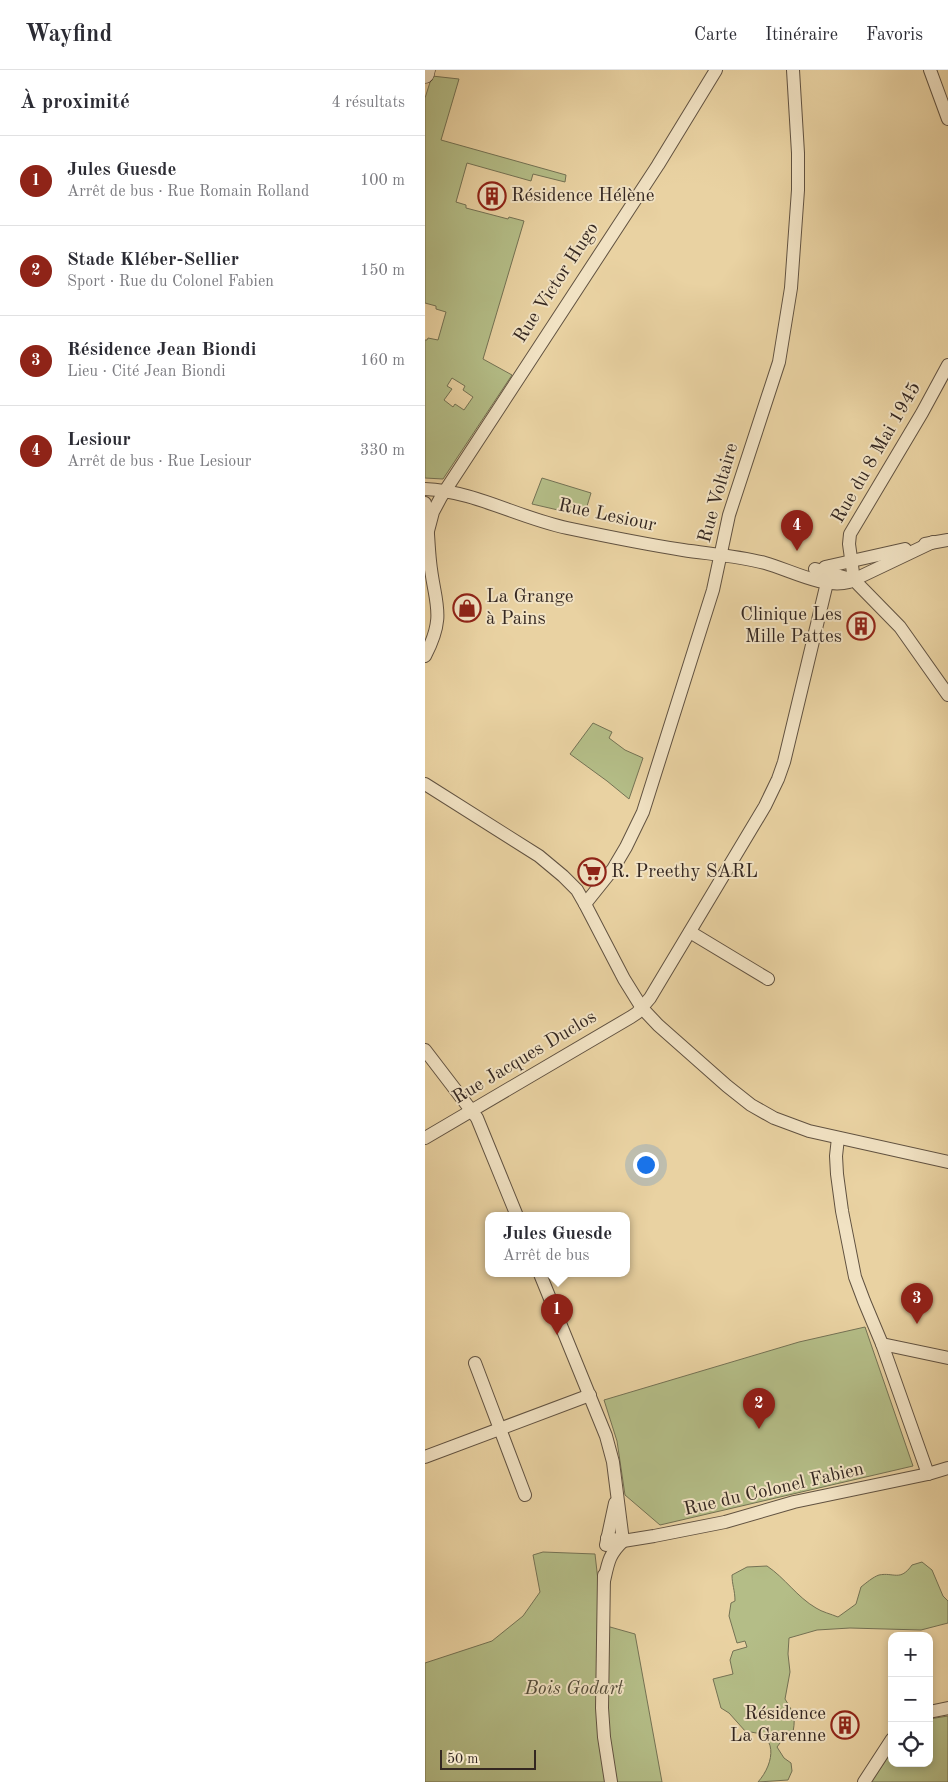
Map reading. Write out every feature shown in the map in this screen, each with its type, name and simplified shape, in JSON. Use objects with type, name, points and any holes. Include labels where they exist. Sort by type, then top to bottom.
[{"type":"main road","points":[[425,74],[426,70]]},
{"type":"street","name":"Rue Victor Hugo","points":[[429,531],[433,512],[445,490],[658,165],[716,70]]},
{"type":"street","name":"Rue Voltaire","points":[[585,904],[613,869],[640,819],[708,609],[733,504],[779,362],[789,311],[793,274],[799,176],[793,70]]},
{"type":"street","points":[[930,70],[948,119]]},
{"type":"street","name":"Rue du 8 Mai 1945","points":[[854,580],[849,544],[852,530],[948,365]]},
{"type":"street","name":"Rue Lesiour","points":[[425,489],[445,490],[554,525],[651,545],[829,574],[851,562],[933,542]]},
{"type":"street","points":[[425,503],[431,568],[439,615],[436,631],[425,656]]},
{"type":"street","points":[[933,542],[948,540]]},
{"type":"street","name":"Rue Lesiour","points":[[765,563],[815,569],[829,574],[838,584],[854,580],[933,542]]},
{"type":"street","name":"Rue Jacques Duclos","points":[[425,1138],[631,1017],[650,998],[759,816],[778,779],[784,762],[829,574]]},
{"type":"street","points":[[854,580],[900,627],[948,695]]},
{"type":"street","points":[[425,784],[548,863],[571,884],[585,904],[623,979],[642,1008],[727,1086],[751,1105],[766,1114],[809,1131],[948,1162]]},
{"type":"street","points":[[690,932],[768,979]]},
{"type":"street","points":[[425,1050],[473,1111],[481,1125],[515,1212]]},
{"type":"street","points":[[838,1138],[837,1174],[842,1212],[855,1277],[882,1344],[928,1474]]},
{"type":"street","points":[[541,1277],[590,1395],[611,1452],[623,1541],[609,1558],[604,1581]]},
{"type":"street","points":[[882,1344],[948,1358]]},
{"type":"street","points":[[475,1363],[525,1495]]},
{"type":"street","points":[[425,1457],[590,1395]]},
{"type":"street","name":"Rue du Colonel Fabien","points":[[607,1538],[623,1541],[725,1522],[794,1502],[928,1474],[948,1468]]},
{"type":"street","points":[[611,1782],[604,1737],[602,1708],[604,1560],[616,1491]]},
{"type":"street","points":[[933,1711],[948,1708]]},
{"type":"street","points":[[864,1782],[888,1745]]},
{"type":"green space","points":[[432,76],[459,79],[441,140],[566,175],[565,182],[533,174],[531,181],[467,163],[456,202],[466,205],[466,208],[508,219],[509,217],[524,221],[483,359],[512,375],[443,479],[425,478],[425,340],[428,338],[438,340],[446,312],[436,309],[436,306],[425,303],[425,98]],"holes":[[[452,378],[465,386],[463,390],[473,397],[464,410],[455,404],[453,407],[444,400],[452,389],[447,386]]]},
{"type":"green space","points":[[542,478],[591,493],[584,516],[532,504]]},
{"type":"green space","points":[[593,723],[612,732],[609,738],[625,750],[643,758],[629,799],[570,754]]},
{"type":"green space","points":[[865,1327],[913,1466],[660,1525],[625,1495],[617,1441],[604,1400],[799,1342]]},
{"type":"green space","name":"Bois Godart","points":[[543,1552],[595,1554],[603,1625],[635,1634],[662,1782],[425,1782],[425,1663],[492,1641],[523,1616],[540,1592],[533,1555]]},
{"type":"green space","points":[[922,1562],[932,1570],[943,1596],[948,1601],[948,1623],[921,1630],[850,1628],[817,1630],[789,1638],[790,1672],[785,1699],[793,1713],[794,1725],[792,1737],[786,1735],[777,1747],[784,1758],[791,1763],[792,1771],[788,1780],[758,1782],[768,1766],[771,1750],[769,1742],[757,1733],[746,1732],[729,1713],[721,1708],[713,1679],[733,1674],[730,1660],[733,1651],[747,1647],[745,1641],[737,1643],[729,1616],[731,1603],[735,1601],[732,1575],[747,1567],[767,1566],[809,1604],[838,1617],[856,1604],[861,1587],[872,1579],[884,1574],[900,1575],[912,1565]]},
{"type":"green space","points":[[948,1716],[948,1782],[871,1782],[888,1757],[888,1767],[933,1767],[933,1718]]},
{"type":"place","name":"Résidence Hélène","points":[[492,196]]},
{"type":"place","name":"Lesiour","points":[[797,551]]},
{"type":"place","name":"La Grange à Pains","points":[[467,608]]},
{"type":"place","name":"Clinique Les Mille Pattes","points":[[861,626]]},
{"type":"place","name":"R. Preethy SARL","points":[[592,872]]},
{"type":"place","name":"Résidence Jean Biondi","points":[[917,1324]]},
{"type":"place","name":"Jules Guesde","points":[[557,1335]]},
{"type":"place","name":"Stade Kléber-Sellier","points":[[759,1429]]},
{"type":"place","name":"Résidence La Garenne","points":[[845,1725]]}]
